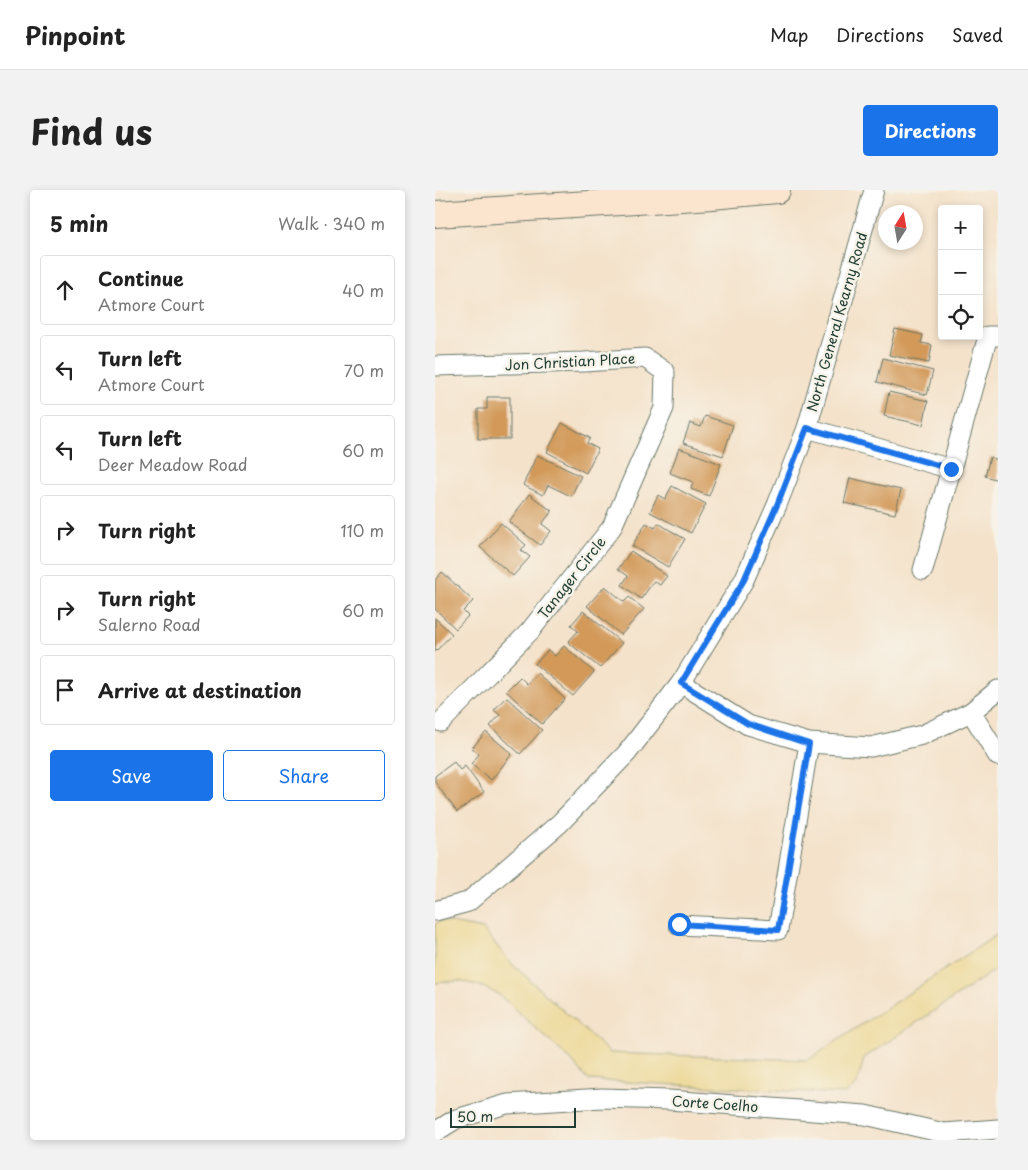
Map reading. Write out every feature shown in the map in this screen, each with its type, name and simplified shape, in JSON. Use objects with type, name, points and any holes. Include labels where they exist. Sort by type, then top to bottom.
[{"type":"main road","points":[[435,214],[777,190]]},
{"type":"street","name":"North General Kearny Road","points":[[435,911],[468,902],[561,823],[627,753],[681,683],[744,580],[777,505],[807,428],[874,190]]},
{"type":"street","points":[[923,570],[988,336],[998,336]]},
{"type":"street","name":"Jon Christian Place","points":[[435,366],[584,362],[645,358],[665,372],[663,408]]},
{"type":"street","name":"Tanager Circle","points":[[441,722],[530,631],[612,527],[663,408]]},
{"type":"street","points":[[807,428],[951,469]]},
{"type":"street","points":[[681,683],[748,724],[809,744],[871,746],[923,735],[971,712],[998,690]]},
{"type":"street","points":[[971,712],[998,756]]},
{"type":"street","points":[[679,924],[778,930],[809,744]]},
{"type":"street","name":"Corte Coelho","points":[[435,1132],[457,1119],[507,1104],[602,1098],[677,1101],[865,1116],[944,1133],[998,1129]]},
{"type":"sand","points":[[441,921],[483,929],[512,964],[610,1053],[808,1060],[998,934],[998,968],[864,1058],[856,1083],[853,1088],[844,1094],[588,1080],[571,1060],[498,994],[478,985],[458,981],[435,983],[435,924]]},
{"type":"building","points":[[895,329],[923,335],[921,343],[932,345],[929,363],[889,355]]},
{"type":"building","points":[[883,358],[933,371],[927,395],[877,382]]},
{"type":"building","points":[[889,392],[928,401],[923,425],[884,416]]},
{"type":"building","points":[[487,397],[510,397],[510,439],[478,439],[478,409],[487,409]]},
{"type":"building","points":[[705,416],[733,425],[723,456],[683,443],[690,423],[701,427]]},
{"type":"building","points":[[562,423],[590,438],[587,443],[598,449],[586,473],[547,452]]},
{"type":"building","points":[[679,448],[721,464],[709,496],[691,489],[693,482],[670,473]]},
{"type":"building","points":[[537,455],[581,476],[571,496],[548,485],[543,495],[523,485]]},
{"type":"building","points":[[990,457],[998,460],[998,480],[985,476]]},
{"type":"building","points":[[850,478],[901,490],[895,514],[844,503]]},
{"type":"building","points":[[672,486],[706,504],[691,533],[650,512],[658,495],[665,499]]},
{"type":"building","points":[[529,494],[552,511],[542,524],[551,531],[540,545],[509,522]]},
{"type":"building","points":[[501,523],[526,545],[521,550],[530,557],[513,576],[480,547]]},
{"type":"building","points":[[646,523],[655,528],[658,523],[685,539],[668,567],[632,546]]},
{"type":"building","points":[[631,551],[667,576],[660,585],[654,581],[641,599],[622,585],[628,576],[618,569]]},
{"type":"building","points":[[442,572],[473,601],[463,611],[468,616],[456,629],[435,609],[435,580]]},
{"type":"building","points":[[605,586],[624,602],[629,597],[644,609],[621,635],[587,606]]},
{"type":"building","points":[[583,611],[622,643],[600,668],[568,642],[578,631],[571,625]]},
{"type":"building","points":[[435,618],[452,634],[435,652]]},
{"type":"building","points":[[564,646],[594,672],[573,696],[535,664],[548,650],[555,656]]},
{"type":"building","points":[[537,673],[565,699],[542,724],[506,691],[520,677],[527,684]]},
{"type":"building","points":[[506,697],[542,730],[520,754],[490,726],[500,715],[494,710]]},
{"type":"building","points":[[486,732],[512,754],[491,780],[471,764],[479,754],[472,748]]},
{"type":"building","points":[[454,762],[460,770],[465,766],[484,792],[457,812],[435,782],[435,776]]},
{"type":"route","points":[[679,924],[778,930],[809,744],[748,724],[681,683],[744,580],[777,505],[807,428],[951,469]]}]
